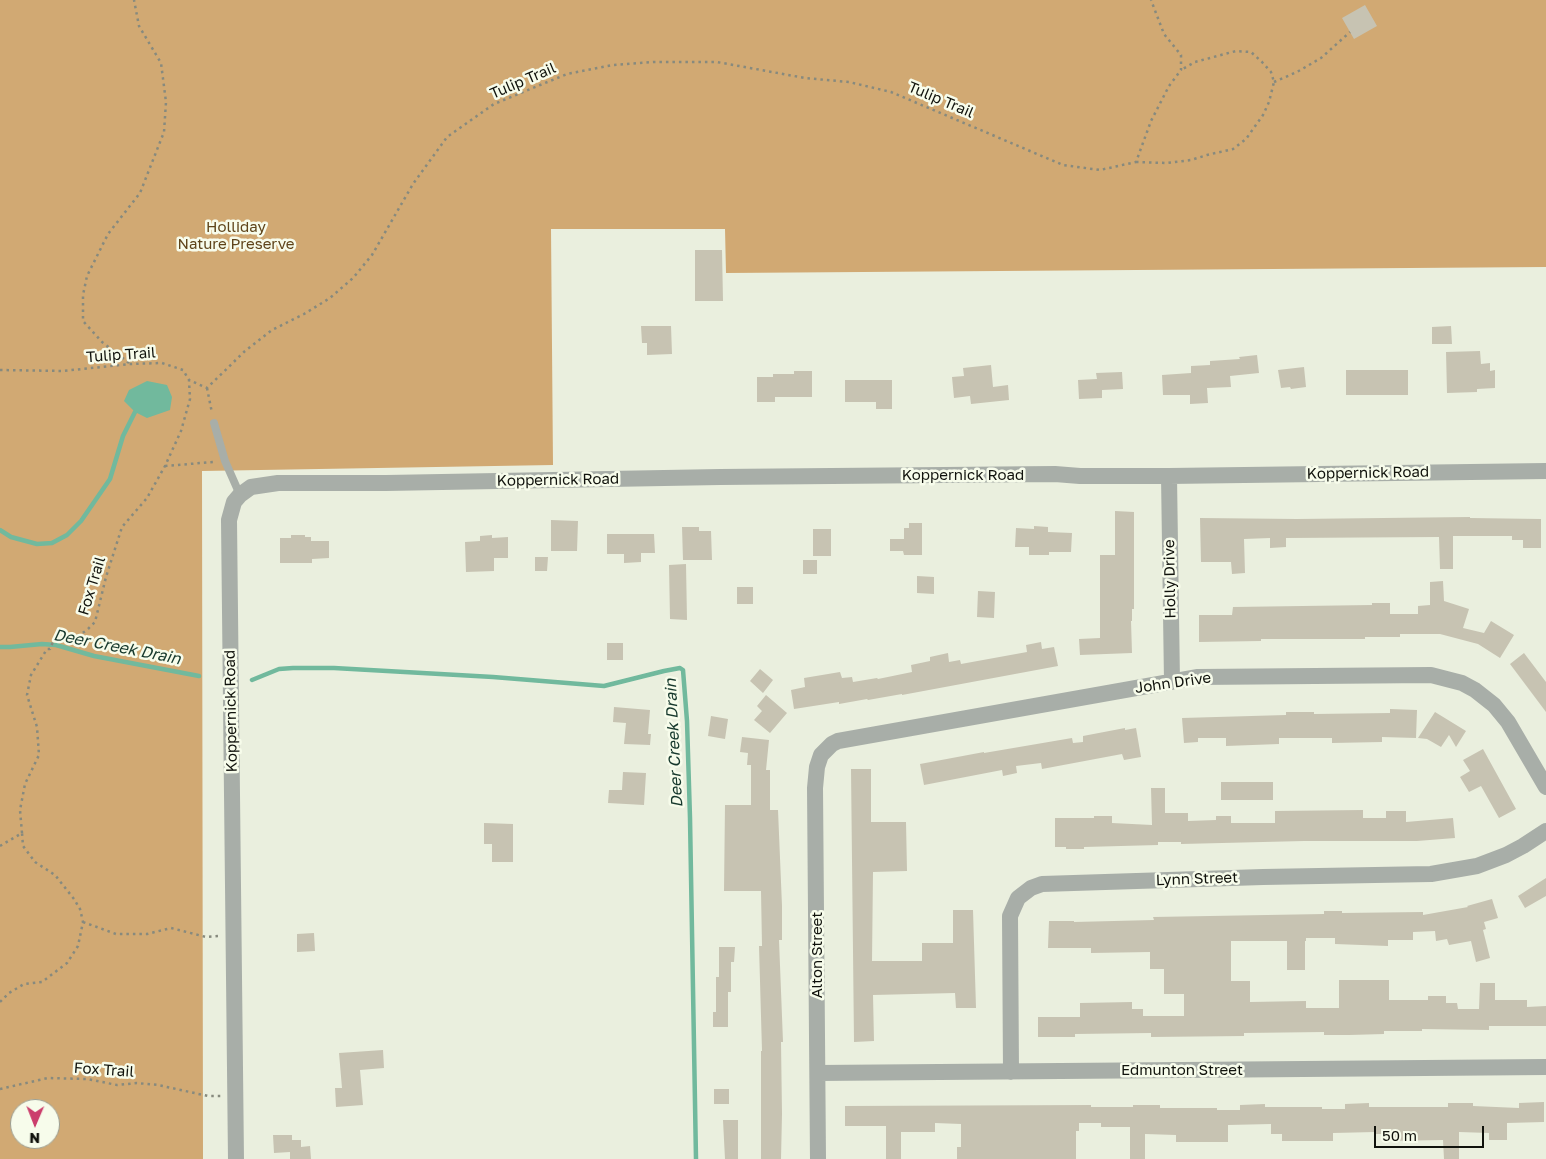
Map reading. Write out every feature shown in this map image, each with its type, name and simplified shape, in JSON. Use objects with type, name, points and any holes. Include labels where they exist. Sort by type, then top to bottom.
[{"type":"street","name":"Koppernick Road","points":[[236,1159],[229,520],[234,502],[251,487],[258,484],[278,483],[740,477],[1054,474],[1080,476],[1168,476],[1546,471]]},
{"type":"street","name":"Holly Drive","points":[[1168,476],[1172,682]]},
{"type":"street","name":"John Drive","points":[[824,752],[832,744],[846,738],[1212,676],[1431,675],[1462,683],[1475,690],[1494,705],[1512,728],[1546,786]]},
{"type":"street","name":"Alton Street","points":[[818,1159],[815,788],[817,767],[824,752]]},
{"type":"street","name":"Lynn Street","points":[[1012,1072],[1010,916],[1018,898],[1031,888],[1042,884],[1253,877],[1432,874],[1477,866],[1506,855],[1546,831]]},
{"type":"street","name":"Edmunton Street","points":[[818,1073],[1546,1067]]},
{"type":"lane","points":[[214,423],[225,460],[240,495]]},
{"type":"path","points":[[130,364],[102,342],[83,321],[83,295],[87,276],[108,234],[140,192],[164,132],[166,102],[160,63],[139,26],[134,0]]},
{"type":"path","points":[[1151,0],[1164,34],[1181,55],[1181,70]]},
{"type":"path","points":[[1136,162],[1151,121],[1169,86],[1181,70],[1195,62],[1236,51],[1251,52],[1271,72],[1274,82],[1297,72],[1321,58],[1350,32]]},
{"type":"path","name":"Tulip Trail","points":[[0,370],[63,371],[130,364],[162,363],[182,370],[189,380],[207,388],[245,351],[272,330],[330,298],[353,278],[372,255],[413,184],[447,137],[494,104],[568,74],[613,65],[653,62],[717,62],[806,78],[849,82],[891,92],[1063,166],[1100,170],[1136,162],[1167,163],[1191,160],[1233,149],[1246,139],[1263,115],[1269,102],[1274,82]]},
{"type":"path","name":"Fox Trail","points":[[83,922],[74,899],[55,875],[35,862],[23,846],[20,810],[25,784],[39,755],[37,727],[27,695],[31,675],[47,650],[50,649],[55,637],[72,640],[95,622],[106,576],[122,526],[147,498],[165,466],[180,431],[190,399],[189,380]]},
{"type":"path","points":[[207,388],[214,423]]},
{"type":"path","points":[[165,466],[225,460]]},
{"type":"path","points":[[0,846],[22,834]]},
{"type":"path","points":[[0,1002],[24,984],[42,982],[67,963],[78,946],[83,922],[116,934],[147,934],[171,928],[206,937],[233,936]]},
{"type":"path","name":"Fox Trail","points":[[0,1089],[48,1078],[87,1079],[117,1085],[137,1083],[158,1085],[208,1096],[236,1097]]},
{"type":"green space","name":"Holliday Nature Preserve","points":[[0,0],[1546,0],[1546,267],[726,273],[725,229],[551,229],[553,465],[202,471],[203,1159],[0,1159]]},
{"type":"shaded area","points":[[147,381],[167,385],[172,397],[170,410],[147,418],[135,412],[124,401],[129,390]]},
{"type":"building","points":[[1365,5],[1377,26],[1354,39],[1342,18]]},
{"type":"building","points":[[695,250],[722,250],[723,301],[695,301]]},
{"type":"building","points":[[641,326],[671,326],[672,354],[647,355],[647,343],[642,343]]},
{"type":"building","points":[[1451,326],[1452,344],[1432,344],[1432,327]]},
{"type":"building","points":[[1480,351],[1481,364],[1490,363],[1490,371],[1495,370],[1495,388],[1477,389],[1477,392],[1447,393],[1446,352]]},
{"type":"building","points":[[1257,355],[1259,373],[1230,376],[1231,387],[1207,388],[1208,403],[1190,404],[1190,395],[1163,395],[1162,375],[1191,373],[1191,366],[1210,365],[1210,361],[1240,359],[1239,357]]},
{"type":"building","points":[[991,365],[993,387],[1008,385],[1009,400],[971,404],[970,396],[954,398],[952,377],[964,376],[963,368]]},
{"type":"building","points":[[1304,367],[1306,387],[1281,388],[1278,370]]},
{"type":"building","points":[[1346,370],[1408,370],[1408,395],[1346,395]]},
{"type":"building","points":[[794,371],[812,371],[812,397],[775,397],[775,402],[757,402],[757,377],[773,377],[773,374],[794,374]]},
{"type":"building","points":[[1122,372],[1123,389],[1102,390],[1102,398],[1079,399],[1078,380],[1097,379],[1096,373]]},
{"type":"building","points":[[845,380],[892,380],[892,409],[876,409],[876,402],[845,402]]},
{"type":"building","points":[[1115,511],[1134,512],[1132,653],[1080,655],[1079,639],[1100,638],[1100,555],[1115,555]]},
{"type":"building","points":[[1470,517],[1541,519],[1541,548],[1523,548],[1523,540],[1512,540],[1512,536],[1453,536],[1453,569],[1440,569],[1439,537],[1286,538],[1286,547],[1270,548],[1270,538],[1244,539],[1245,573],[1232,574],[1231,562],[1201,562],[1200,518]]},
{"type":"building","points":[[551,520],[578,521],[577,551],[551,551]]},
{"type":"building","points":[[909,523],[922,523],[922,555],[904,555],[903,551],[890,551],[890,539],[904,539],[904,528],[909,528]]},
{"type":"building","points":[[1034,526],[1048,527],[1048,532],[1072,533],[1071,552],[1049,552],[1049,555],[1029,555],[1029,547],[1015,547],[1016,528],[1034,529]]},
{"type":"building","points":[[682,527],[699,527],[699,531],[711,531],[712,560],[683,560]]},
{"type":"building","points":[[813,529],[831,529],[831,556],[813,556]]},
{"type":"building","points":[[607,534],[654,534],[655,553],[641,553],[641,562],[624,563],[624,554],[607,554]]},
{"type":"building","points":[[291,535],[305,535],[305,537],[311,537],[311,541],[329,541],[329,558],[312,559],[312,563],[280,563],[280,538],[291,538]]},
{"type":"building","points":[[492,535],[492,538],[508,537],[508,558],[494,558],[494,571],[466,572],[465,542],[480,541],[480,536]]},
{"type":"building","points":[[535,557],[548,557],[547,571],[535,571]]},
{"type":"building","points":[[803,560],[817,560],[817,574],[803,574]]},
{"type":"building","points":[[686,564],[687,620],[670,619],[669,565]]},
{"type":"building","points":[[917,576],[934,577],[934,594],[917,593]]},
{"type":"building","points":[[1443,581],[1444,601],[1469,609],[1463,628],[1484,633],[1491,621],[1514,635],[1500,658],[1478,644],[1440,634],[1400,634],[1400,637],[1365,637],[1365,639],[1261,639],[1261,641],[1199,642],[1199,615],[1232,615],[1233,607],[1372,605],[1372,603],[1390,603],[1390,614],[1418,614],[1418,606],[1430,605],[1430,582]]},
{"type":"building","points":[[737,587],[753,587],[753,604],[737,604]]},
{"type":"building","points":[[978,591],[995,592],[994,618],[977,617]]},
{"type":"building","points":[[1041,642],[1042,649],[1054,647],[1058,666],[902,695],[794,709],[791,690],[805,687],[804,678],[840,672],[842,678],[852,677],[853,682],[878,679],[912,672],[911,665],[930,661],[930,657],[948,653],[949,662],[960,660],[961,664],[1027,652],[1026,645]]},
{"type":"building","points":[[607,643],[623,643],[623,660],[607,660]]},
{"type":"building","points":[[1524,653],[1546,682],[1546,712],[1510,664]]},
{"type":"building","points":[[760,669],[773,680],[763,693],[750,681]]},
{"type":"building","points":[[766,695],[787,713],[770,733],[754,720],[762,711],[757,706]]},
{"type":"building","points":[[614,707],[650,710],[648,734],[651,734],[650,745],[624,744],[626,723],[613,722]]},
{"type":"building","points":[[1390,709],[1417,710],[1416,738],[1382,737],[1382,742],[1332,743],[1332,738],[1279,738],[1279,744],[1226,746],[1226,738],[1198,738],[1198,742],[1184,743],[1182,718],[1286,715],[1286,712],[1314,712],[1314,714],[1390,713]]},
{"type":"building","points":[[1435,712],[1466,731],[1456,747],[1449,735],[1441,747],[1427,739],[1418,738]]},
{"type":"building","points":[[711,716],[728,719],[725,739],[708,736]]},
{"type":"building","points":[[1125,728],[1125,730],[1136,728],[1141,757],[1124,760],[1122,754],[1042,769],[1041,763],[1016,766],[1017,773],[1003,776],[1002,770],[924,785],[920,764],[1072,738],[1073,743],[1083,742],[1083,736]]},
{"type":"building","points":[[742,737],[769,740],[766,770],[770,770],[770,810],[778,810],[782,906],[782,940],[779,940],[783,1042],[781,1042],[781,1159],[761,1159],[762,1051],[759,946],[762,946],[761,891],[724,891],[725,805],[751,805],[751,765],[747,765],[748,753],[740,752]]},
{"type":"building","points":[[1483,749],[1516,809],[1499,818],[1481,786],[1469,792],[1460,777],[1470,771],[1463,760]]},
{"type":"building","points":[[851,769],[871,769],[871,822],[906,822],[907,871],[873,872],[872,961],[922,961],[922,943],[953,943],[953,910],[973,910],[976,1008],[956,1008],[955,993],[873,995],[874,1041],[854,1042]]},
{"type":"building","points":[[623,772],[646,773],[644,805],[608,803],[609,790],[622,790]]},
{"type":"building","points":[[1221,782],[1273,782],[1273,800],[1221,800]]},
{"type":"building","points":[[1151,788],[1165,788],[1165,813],[1188,813],[1188,821],[1216,820],[1216,816],[1231,816],[1231,823],[1275,823],[1275,811],[1363,810],[1363,818],[1386,818],[1386,811],[1406,811],[1406,822],[1453,818],[1455,838],[1417,841],[1181,844],[1181,842],[1158,842],[1158,845],[1084,847],[1084,849],[1055,847],[1055,818],[1112,816],[1112,823],[1152,825]]},
{"type":"building","points":[[484,823],[513,824],[513,862],[492,862],[492,844],[484,844]]},
{"type":"building","points":[[1546,878],[1546,896],[1525,908],[1518,896]]},
{"type":"building","points":[[1492,899],[1498,918],[1484,922],[1486,929],[1483,930],[1490,958],[1476,962],[1471,941],[1449,945],[1447,939],[1436,941],[1435,931],[1413,932],[1413,940],[1388,940],[1388,946],[1335,944],[1335,938],[1306,938],[1305,970],[1287,970],[1287,941],[1231,941],[1231,981],[1250,981],[1250,1002],[1306,1001],[1306,1008],[1339,1008],[1339,980],[1389,980],[1389,1000],[1428,1000],[1428,996],[1446,996],[1446,1003],[1457,1003],[1458,1009],[1479,1009],[1480,983],[1495,983],[1495,1000],[1527,1000],[1527,1007],[1546,1006],[1546,1026],[1489,1026],[1489,1030],[1422,1029],[1422,1031],[1384,1031],[1384,1034],[1349,1035],[1324,1035],[1324,1032],[1244,1033],[1244,1036],[1151,1037],[1151,1033],[1075,1034],[1075,1037],[1038,1037],[1038,1017],[1080,1017],[1080,1003],[1132,1002],[1132,1009],[1143,1009],[1143,1016],[1184,1016],[1184,994],[1164,994],[1164,969],[1150,969],[1150,952],[1091,953],[1091,948],[1048,948],[1049,921],[1154,920],[1153,917],[1324,914],[1324,911],[1342,911],[1342,913],[1423,912],[1423,915],[1468,907]]},
{"type":"building","points":[[314,933],[315,951],[297,952],[297,934]]},
{"type":"building","points":[[719,947],[735,947],[734,962],[731,962],[731,992],[728,992],[728,1027],[713,1027],[713,1012],[716,1012],[716,977],[719,977]]},
{"type":"building","points":[[383,1050],[384,1068],[360,1070],[363,1105],[336,1107],[335,1088],[342,1088],[339,1053]]},
{"type":"building","points":[[714,1089],[729,1089],[729,1104],[714,1104]]},
{"type":"building","points":[[1544,1102],[1544,1122],[1507,1123],[1507,1140],[1489,1140],[1489,1133],[1459,1132],[1459,1159],[1444,1159],[1443,1140],[1386,1141],[1386,1134],[1375,1134],[1375,1132],[1333,1133],[1333,1141],[1282,1141],[1282,1134],[1271,1134],[1271,1124],[1228,1125],[1228,1142],[1176,1142],[1176,1135],[1145,1134],[1145,1159],[1130,1159],[1130,1127],[1101,1127],[1101,1123],[1079,1123],[1079,1131],[1076,1131],[1076,1159],[957,1159],[957,1147],[961,1147],[961,1124],[935,1123],[935,1132],[901,1132],[901,1159],[886,1159],[886,1126],[845,1126],[845,1106],[1091,1105],[1091,1107],[1133,1107],[1133,1105],[1160,1105],[1160,1108],[1240,1110],[1240,1105],[1265,1104],[1265,1107],[1345,1109],[1345,1104],[1369,1103],[1369,1107],[1448,1107],[1448,1103],[1473,1103],[1473,1106],[1519,1108],[1519,1103]]},
{"type":"building","points":[[723,1120],[738,1120],[738,1159],[725,1159]]},
{"type":"building","points":[[273,1135],[292,1135],[292,1140],[301,1140],[301,1147],[310,1146],[311,1159],[290,1159],[290,1152],[274,1153]]},
{"type":"waterway","points":[[0,530],[11,537],[37,544],[52,543],[67,535],[81,521],[110,479],[123,436],[135,412]]},
{"type":"waterway","name":"Deer Creek Drain","points":[[0,647],[56,645],[94,656],[199,676]]},
{"type":"waterway","name":"Deer Creek Drain","points":[[252,680],[279,669],[334,668],[493,677],[604,686],[664,671],[680,668],[683,670],[687,721],[690,818],[696,1159]]}]
